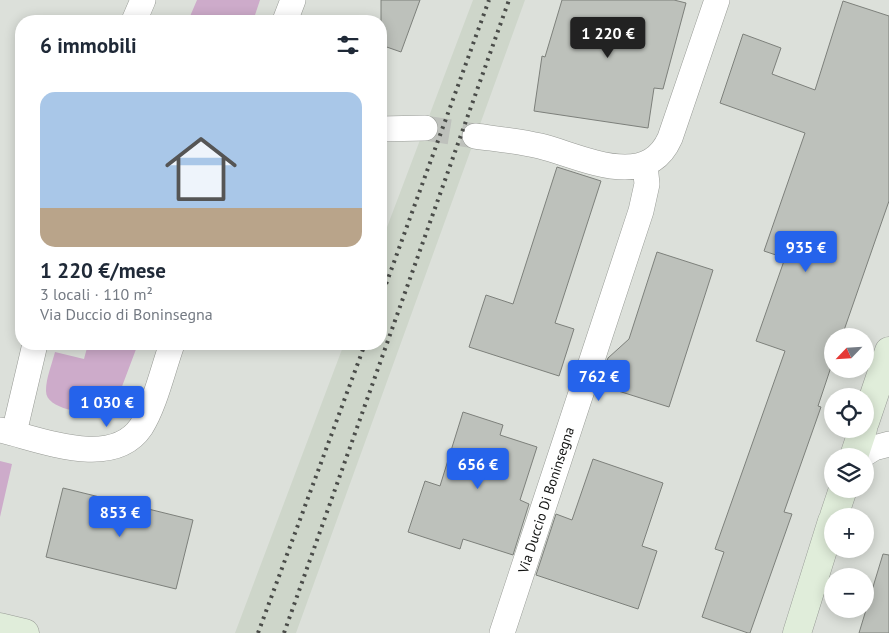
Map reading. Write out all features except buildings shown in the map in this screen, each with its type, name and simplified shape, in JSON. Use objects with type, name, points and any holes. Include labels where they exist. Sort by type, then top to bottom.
[{"type":"main road","points":[[874,404],[884,384],[889,351]]},
{"type":"main road","points":[[797,633],[824,547]]},
{"type":"main road","points":[[0,627],[26,633]]},
{"type":"street","points":[[136,15],[142,0]]},
{"type":"street","points":[[287,15],[293,0]]},
{"type":"street","points":[[476,136],[532,144],[599,163],[630,167],[645,165],[660,157],[666,147],[717,0]]},
{"type":"street","points":[[387,129],[425,128]]},
{"type":"street","name":"Via Duccio Di Boninsegna","points":[[502,633],[641,210],[647,184],[645,165]]},
{"type":"street","points":[[33,350],[7,431],[84,449],[103,450],[119,446],[137,432],[144,420],[170,350]]},
{"type":"street","points":[[874,448],[889,444]]},
{"type":"shaded area","points":[[197,0],[260,0],[255,15],[191,15]]},
{"type":"shaded area","points":[[473,0],[525,0],[296,633],[235,633],[342,350],[387,350],[387,227]]},
{"type":"shaded area","points":[[86,350],[136,350],[115,405],[100,414],[59,406],[52,402],[46,391],[55,352],[84,359]]},
{"type":"shaded area","points":[[0,461],[12,464],[0,517]]},
{"type":"tunnel","points":[[425,128],[475,136]]},
{"type":"railway","points":[[387,281],[489,0]]},
{"type":"railway","points":[[387,343],[509,0]]},
{"type":"railway","points":[[258,633],[363,350]]},
{"type":"railway","points":[[284,633],[385,350]]}]
